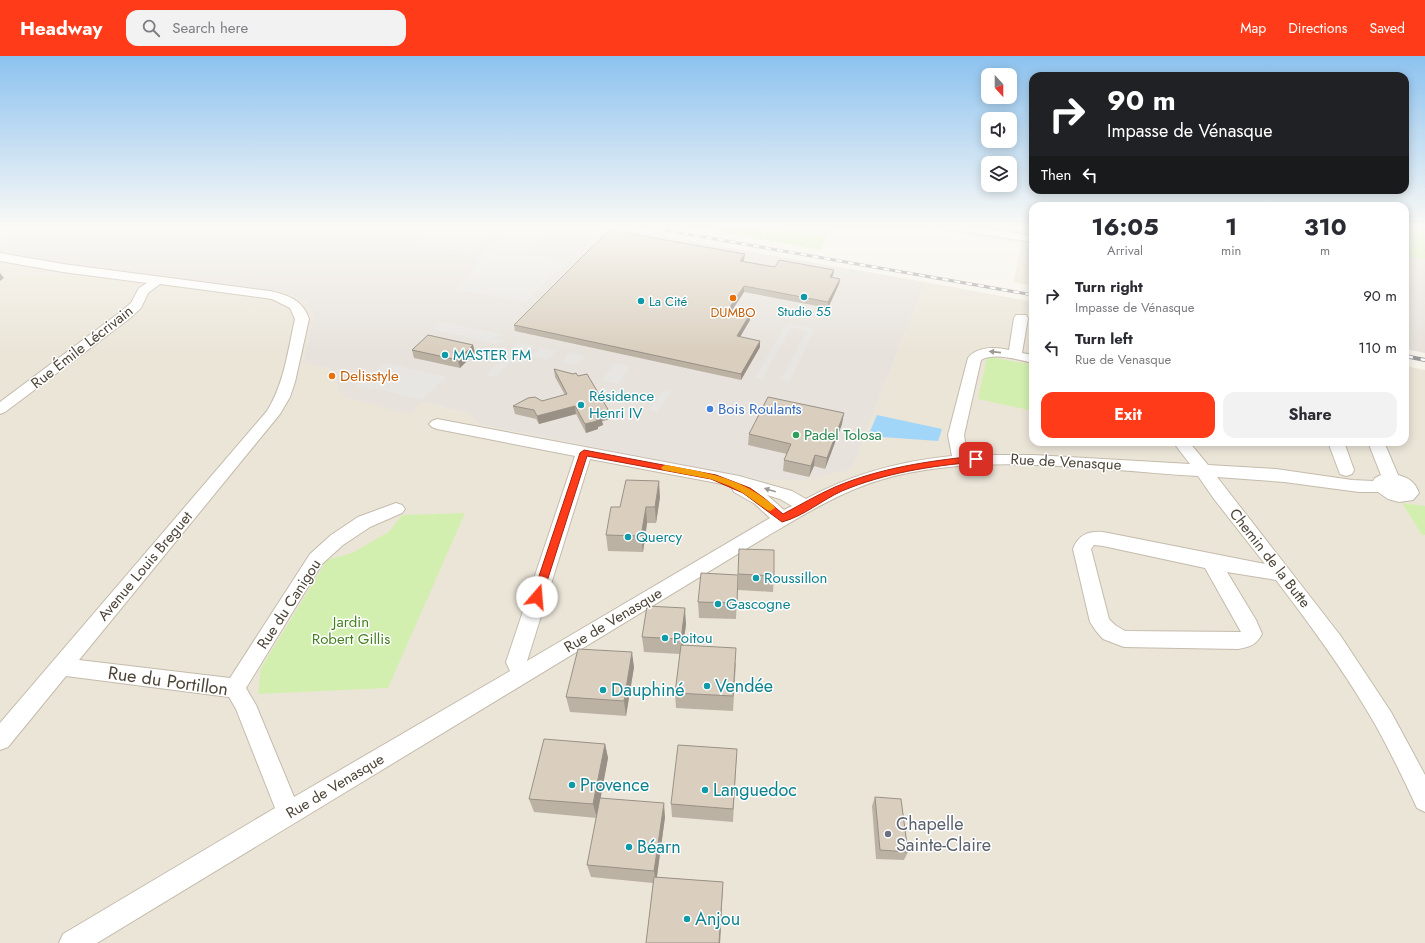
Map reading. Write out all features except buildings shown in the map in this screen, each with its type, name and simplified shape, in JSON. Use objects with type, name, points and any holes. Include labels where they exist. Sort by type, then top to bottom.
[{"type":"street","name":"Avenue Louis Breguet","points":[[0,740],[279,405],[285,390],[302,325],[301,314],[295,305],[284,299],[270,295],[71,268]]},
{"type":"street","name":"Rue Émile Lécrivain","points":[[0,409],[124,316],[136,305],[143,291],[158,280]]},
{"type":"street","points":[[1015,356],[1021,318]]},
{"type":"street","points":[[961,460],[957,447],[956,435],[974,358],[979,354],[987,352],[1029,358]]},
{"type":"street","points":[[437,424],[757,486],[786,495],[805,506]]},
{"type":"street","name":"Chemin de la Butte","points":[[1184,446],[1220,496],[1305,602],[1363,687],[1413,771],[1425,800]]},
{"type":"street","points":[[1337,446],[1346,470]]},
{"type":"street","points":[[1377,446],[1388,491],[1400,496],[1418,492]]},
{"type":"street","points":[[522,673],[516,662],[584,453]]},
{"type":"street","name":"Rue de Venasque","points":[[72,943],[782,519],[838,490],[878,475],[933,463],[961,460],[998,458],[1200,467]]},
{"type":"street","points":[[1200,467],[1284,475],[1354,486],[1386,482]]},
{"type":"street","points":[[712,477],[746,490],[782,519]]},
{"type":"street","name":"Rue du Canigou","points":[[235,688],[316,559],[337,540],[364,522],[396,509]]},
{"type":"street","points":[[1211,562],[1249,626],[1252,634],[1248,639],[1238,641],[1124,639],[1113,635],[1106,630],[1100,622],[1082,549],[1084,543],[1088,540],[1103,539],[1211,562],[1267,572],[1282,573]]},
{"type":"street","name":"Rue du Portillon","points":[[61,667],[235,688],[245,705],[289,813]]},
{"type":"shaded area","points":[[0,268],[103,268],[285,291],[306,302],[314,316],[304,363],[326,368],[335,373],[338,390],[421,402],[469,414],[480,425],[762,480],[852,469],[925,282],[1029,301],[1029,446],[1409,446],[1409,367],[1425,370],[1425,943],[0,943]]},
{"type":"shaded area","points":[[102,268],[847,268],[925,282],[852,469],[804,480],[762,480],[480,425],[469,414],[421,402],[411,415],[346,398],[338,390],[335,373],[326,368],[303,363],[314,316],[306,302],[286,292]]},
{"type":"shaded area","points":[[473,268],[560,268],[525,302],[457,290]]},
{"type":"shaded area","points":[[1016,268],[1029,268],[1029,285],[1014,282]]},
{"type":"shaded area","points":[[1409,268],[1425,268],[1425,353],[1409,350]]},
{"type":"shaded area","points":[[445,322],[504,335],[493,338],[507,341],[495,344],[427,328],[437,326],[433,324]]},
{"type":"shaded area","points":[[788,324],[815,329],[789,381],[781,379],[807,331],[791,328],[761,380],[755,378],[785,326]]},
{"type":"shaded area","points":[[518,342],[533,346],[517,363],[510,362],[496,377],[486,375]]},
{"type":"shaded area","points":[[541,347],[556,351],[548,360],[533,356]]},
{"type":"shaded area","points":[[570,353],[585,356],[577,365],[562,362]]},
{"type":"shaded area","points":[[385,363],[447,377],[421,400],[373,388],[370,390],[356,386]]},
{"type":"shaded area","points":[[615,363],[631,366],[618,384],[602,380]]},
{"type":"shaded area","points":[[664,389],[672,391],[657,412],[649,410]]},
{"type":"green space","points":[[991,357],[1029,364],[1029,410],[978,399],[987,358]]},
{"type":"green space","points":[[1402,503],[1425,506],[1425,535],[1422,535]]},
{"type":"green space","name":"Jardin Robert Gillis","points":[[465,513],[388,688],[258,694],[261,668],[327,560],[352,553],[390,531],[402,515]]},
{"type":"water","points":[[877,415],[942,429],[938,441],[868,436]]},
{"type":"railway","points":[[882,268],[1029,294]]},
{"type":"railway","points":[[1409,357],[1425,360]]},
{"type":"slow traffic","points":[[666,468],[712,477],[733,484],[746,490],[770,508]]},
{"type":"place","name":"Studio 55","points":[[804,297]]},
{"type":"place","name":"DUMBO","points":[[733,298]]},
{"type":"place","name":"La Cité","points":[[641,301]]},
{"type":"place","name":"MASTER FM","points":[[445,355]]},
{"type":"place","name":"Delisstyle","points":[[332,376]]},
{"type":"place","name":"Résidence Henri IV","points":[[581,405]]},
{"type":"place","name":"Bois Roulants","points":[[710,409]]},
{"type":"place","name":"Padel Tolosa","points":[[796,435]]},
{"type":"place","name":"Quercy","points":[[628,537]]},
{"type":"place","name":"Roussillon","points":[[756,578]]},
{"type":"place","name":"Gascogne","points":[[718,604]]},
{"type":"place","name":"Poitou","points":[[665,638]]},
{"type":"place","name":"Vendée","points":[[707,686]]},
{"type":"place","name":"Dauphiné","points":[[603,690]]},
{"type":"place","name":"Provence","points":[[572,785]]},
{"type":"place","name":"Languedoc","points":[[705,790]]},
{"type":"place","name":"Chapelle Sainte-Claire","points":[[888,834]]},
{"type":"place","name":"Béarn","points":[[629,847]]},
{"type":"place","name":"Anjou","points":[[687,919]]},
{"type":"route","points":[[537,597],[584,453],[712,477],[746,490],[774,511],[782,519],[805,506],[858,481],[933,463],[976,459]]}]
